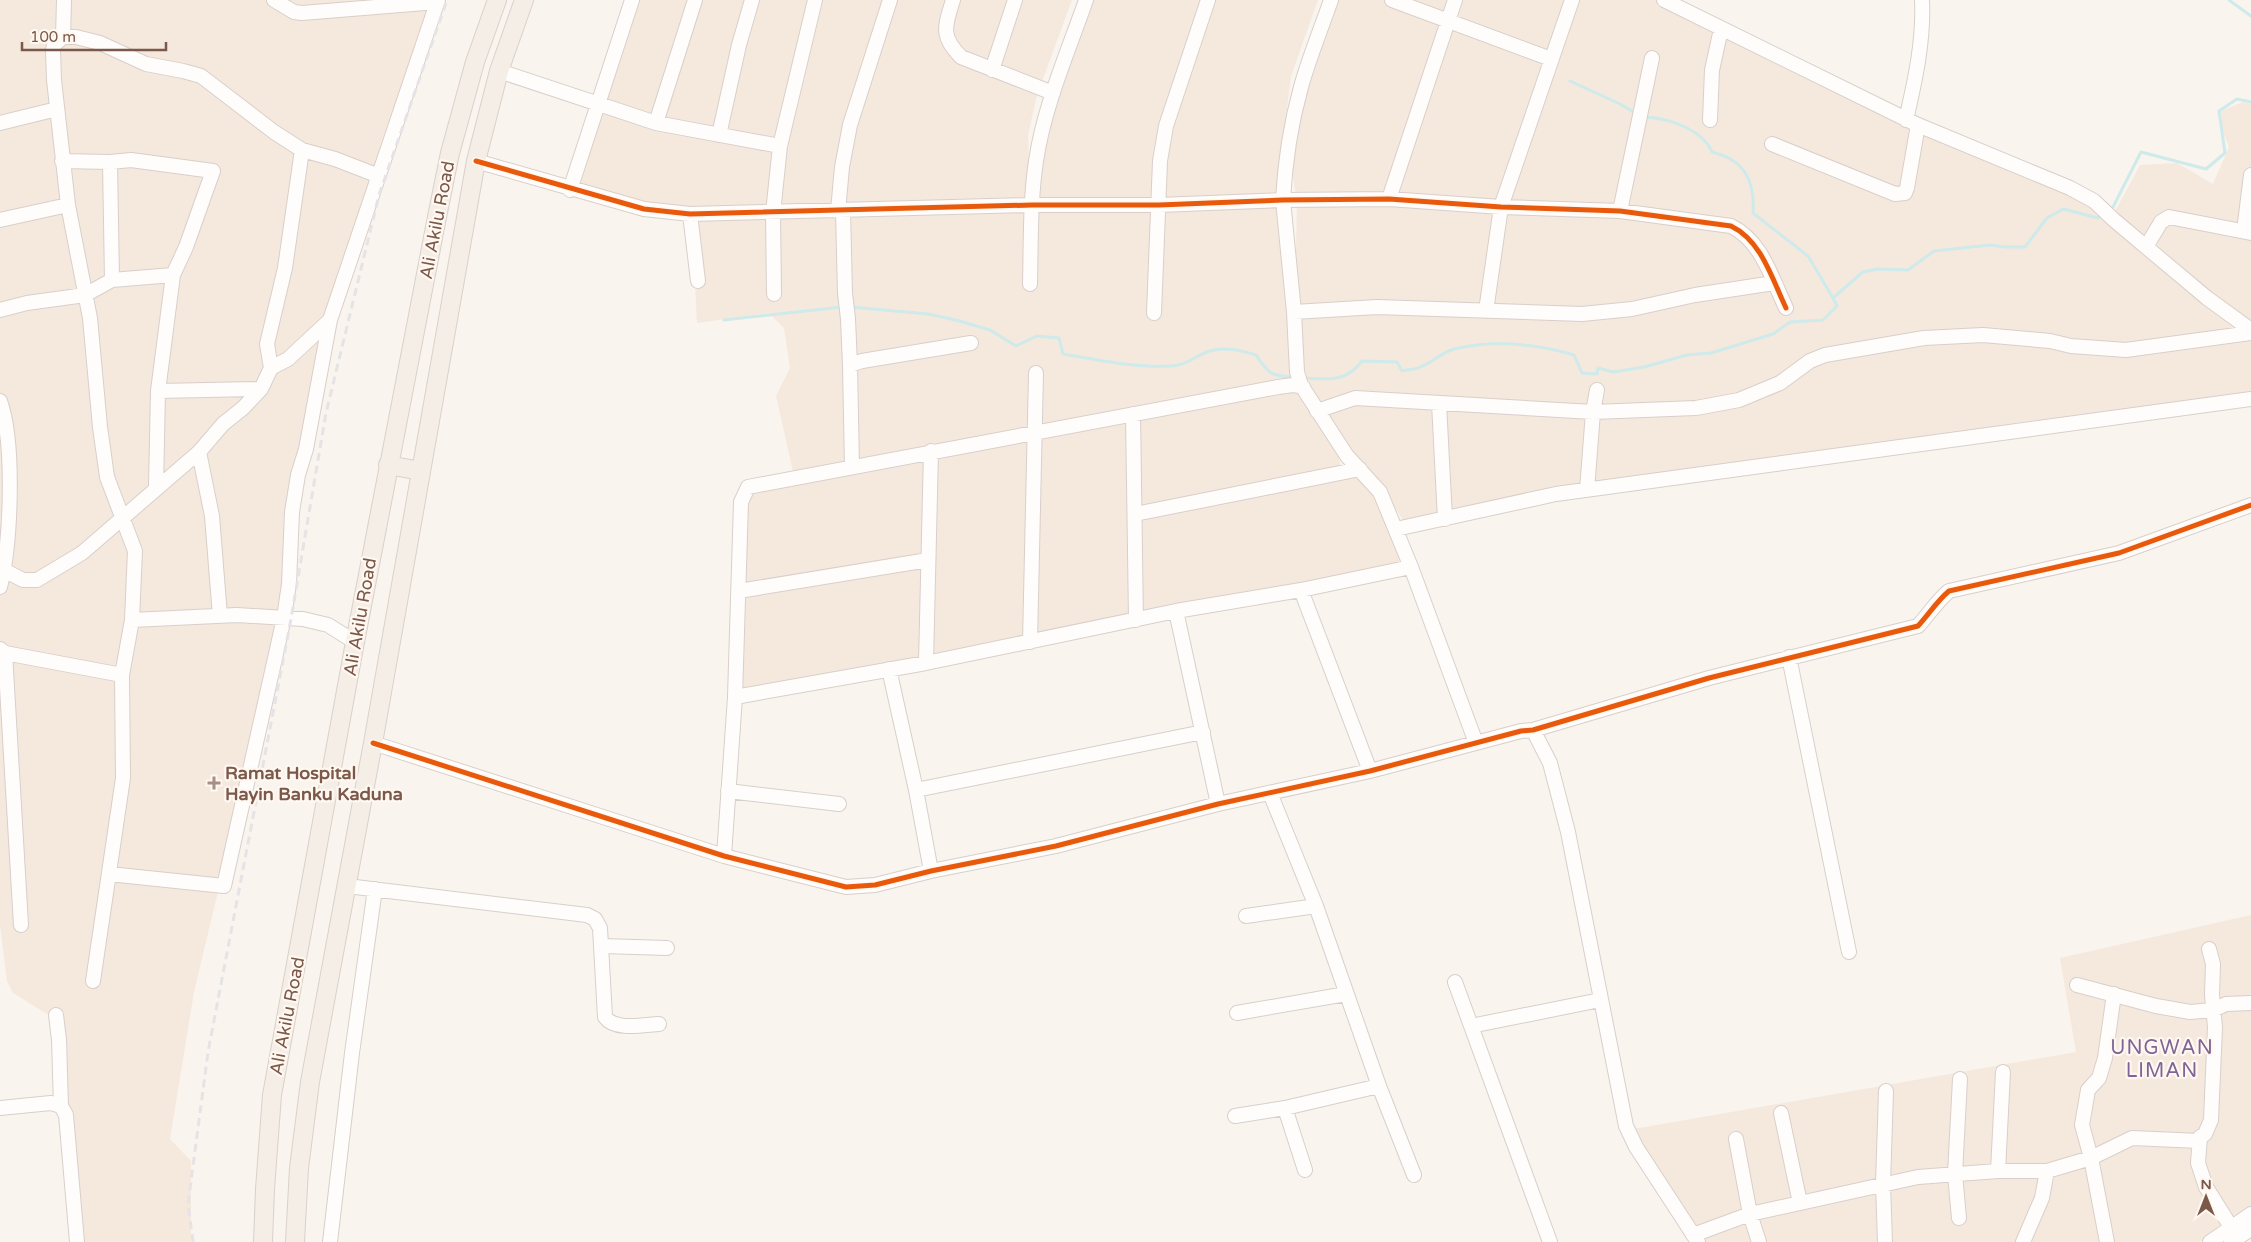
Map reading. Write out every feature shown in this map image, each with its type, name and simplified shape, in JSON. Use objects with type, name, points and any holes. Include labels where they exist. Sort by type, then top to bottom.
[{"type":"main road","name":"Ali Akilu Road","points":[[263,1242],[272,1095],[388,465],[450,153],[475,62],[497,0]]},
{"type":"main road","name":"Ali Akilu Road","points":[[295,1242],[299,1168],[310,1082],[373,742],[476,161],[499,71],[524,0]]},
{"type":"main road","points":[[388,465],[421,471]]},
{"type":"street","points":[[63,37],[64,0]]},
{"type":"street","points":[[109,874],[224,886],[284,618],[289,584],[292,512],[298,475],[306,449],[330,320],[437,1],[302,13],[294,12],[274,0]]},
{"type":"street","points":[[570,190],[632,0]]},
{"type":"street","points":[[656,123],[695,0]]},
{"type":"street","points":[[719,135],[739,45],[752,0]]},
{"type":"street","points":[[774,294],[773,213],[780,146],[815,0]]},
{"type":"street","points":[[852,467],[850,365],[841,211],[842,167],[850,125],[890,0]]},
{"type":"street","points":[[953,0],[946,22],[946,36],[950,46],[961,57],[1054,93]]},
{"type":"street","points":[[992,70],[1016,0]]},
{"type":"street","points":[[1030,284],[1035,162],[1054,93],[1086,0]]},
{"type":"street","points":[[1154,313],[1160,161],[1166,126],[1208,0]]},
{"type":"street","points":[[1331,0],[1294,114],[1283,200],[1300,381],[1317,411],[1347,456],[1380,492],[1396,529],[1476,743]]},
{"type":"street","points":[[1392,0],[1448,19],[1551,59]]},
{"type":"street","points":[[1389,200],[1455,0]]},
{"type":"street","points":[[1486,312],[1501,207],[1572,0]]},
{"type":"street","points":[[1664,0],[1912,122],[2070,188],[2094,201],[2207,298],[2251,332]]},
{"type":"street","points":[[1772,144],[1895,194],[1905,193],[1907,188],[1922,0]]},
{"type":"street","points":[[1710,120],[1712,70],[1721,29]]},
{"type":"street","points":[[93,981],[123,778],[122,675],[132,620],[135,551],[107,477],[100,427],[90,318],[68,204],[62,161],[54,45],[63,37],[76,37],[100,43],[146,64],[200,76],[274,132],[302,150],[335,159],[379,176]]},
{"type":"street","points":[[1620,211],[1652,58]]},
{"type":"street","points":[[499,71],[656,123],[780,146]]},
{"type":"street","points":[[0,123],[57,109]]},
{"type":"street","points":[[2,569],[23,580],[37,580],[82,553],[156,487],[199,452],[223,424],[244,408],[261,389],[271,368],[268,344],[285,268],[302,150]]},
{"type":"street","points":[[62,161],[110,162],[131,160],[213,171],[186,247],[173,274],[158,391],[156,487]]},
{"type":"street","points":[[476,161],[570,190],[644,209],[690,214],[1032,205],[1159,205],[1283,200],[1389,200],[1501,207],[1620,211],[1731,226],[1742,231],[1757,246],[1786,308]]},
{"type":"street","points":[[110,162],[112,280]]},
{"type":"street","points":[[2146,247],[2161,222],[2169,217],[2247,232],[2251,175]]},
{"type":"street","points":[[0,220],[68,204]]},
{"type":"street","points":[[690,214],[698,281]]},
{"type":"street","points":[[0,310],[27,303],[85,295],[112,280],[173,274]]},
{"type":"street","points":[[1294,312],[1377,307],[1582,314],[1622,310],[1695,295],[1774,283]]},
{"type":"street","points":[[271,368],[288,360],[330,320]]},
{"type":"street","points":[[1317,411],[1355,398],[1593,412],[1696,408],[1739,400],[1780,383],[1810,361],[1825,355],[1924,338],[1982,335],[2050,341],[2071,346],[2126,350],[2251,332]]},
{"type":"street","points":[[850,365],[862,361],[971,343]]},
{"type":"street","points":[[1030,642],[1036,373]]},
{"type":"street","points":[[724,856],[735,697],[741,502],[748,487],[931,451],[1293,385],[1300,381]]},
{"type":"street","points":[[158,391],[261,389]]},
{"type":"street","points":[[1587,490],[1593,412],[1597,390]]},
{"type":"street","points":[[1396,529],[1556,494],[2251,399]]},
{"type":"street","points":[[0,401],[7,422],[9,469],[7,544],[0,587]]},
{"type":"street","points":[[1439,404],[1445,519]]},
{"type":"street","points":[[1133,414],[1136,620]]},
{"type":"street","points":[[926,663],[931,451]]},
{"type":"street","points":[[199,452],[212,516],[220,616]]},
{"type":"street","points":[[1135,514],[1360,469]]},
{"type":"street","points":[[373,742],[724,856],[846,887],[875,885],[1056,846],[1218,804],[1370,771],[1521,730],[1533,730],[1709,678],[1918,626],[1930,613],[1938,600],[1949,591],[2119,553],[2251,504]]},
{"type":"street","points":[[739,591],[928,560]]},
{"type":"street","points":[[735,697],[926,663],[1176,611],[1302,590],[1410,567]]},
{"type":"street","points":[[1302,590],[1370,771]]},
{"type":"street","points":[[1176,611],[1218,804]]},
{"type":"street","points":[[132,620],[237,615],[284,618],[328,625],[355,642]]},
{"type":"street","points":[[21,925],[3,651],[122,675]]},
{"type":"street","points":[[1789,658],[1849,952]]},
{"type":"street","points":[[889,669],[916,790],[931,872]]},
{"type":"street","points":[[1533,730],[1550,763],[1568,832],[1626,1126],[1636,1147],[1696,1238],[1750,1214],[1918,1177],[1998,1171],[2047,1171],[2091,1158],[2132,1138],[2200,1141]]},
{"type":"street","points":[[916,790],[1203,732]]},
{"type":"street","points":[[728,790],[839,804]]},
{"type":"street","points":[[1270,793],[1316,906],[1379,1086],[1414,1175]]},
{"type":"street","points":[[347,886],[587,915],[595,919],[600,928],[604,1017],[609,1022],[617,1025],[659,1024]]},
{"type":"street","points":[[330,1242],[352,1053],[375,889]]},
{"type":"street","points":[[1246,916],[1316,906]]},
{"type":"street","points":[[602,946],[667,948]]},
{"type":"street","points":[[2209,949],[2213,964],[2215,1027],[2212,1120],[2206,1134],[2200,1137],[2198,1163],[2206,1187],[2231,1227]]},
{"type":"street","points":[[1455,982],[1550,1242]]},
{"type":"street","points":[[2078,985],[2156,1006],[2190,1012],[2213,1010],[2226,1004],[2251,1003]]},
{"type":"street","points":[[1237,1013],[1346,994]]},
{"type":"street","points":[[2107,1242],[2082,1118],[2088,1090],[2099,1078],[2105,1058],[2114,994]]},
{"type":"street","points":[[1471,1026],[1600,1000]]},
{"type":"street","points":[[56,1015],[59,1040],[61,1106],[66,1114],[76,1242]]},
{"type":"street","points":[[1998,1171],[2003,1072]]},
{"type":"street","points":[[1959,1218],[1955,1174],[1960,1079]]},
{"type":"street","points":[[1235,1116],[1285,1108],[1379,1086]]},
{"type":"street","points":[[1885,1242],[1882,1184],[1886,1091]]},
{"type":"street","points":[[0,1108],[51,1103],[61,1106]]},
{"type":"street","points":[[1285,1108],[1305,1170]]},
{"type":"street","points":[[1782,1113],[1800,1203]]},
{"type":"street","points":[[1736,1139],[1750,1214],[1759,1242]]},
{"type":"street","points":[[2023,1242],[2042,1198],[2047,1171]]},
{"type":"street","points":[[2210,1242],[2251,1214]]},
{"type":"street","points":[[2231,1242],[2251,1229]]},
{"type":"shaded area","points":[[0,0],[433,0],[382,140],[361,220],[327,309],[269,678],[194,992],[170,1139],[191,1161],[191,1242],[79,1242],[60,1022],[13,993],[7,981],[0,926]]},
{"type":"shaded area","points":[[633,0],[1072,0],[1037,95],[1028,135],[1029,167],[1024,201],[662,210],[573,185]]},
{"type":"shaded area","points":[[1092,0],[1318,0],[1291,76],[1276,197],[1043,203],[1031,175]]},
{"type":"shaded area","points":[[1339,0],[1663,0],[2091,204],[2251,339],[2251,396],[2163,409],[2027,421],[1808,460],[1584,488],[1403,520],[1378,482],[1363,471],[1305,388],[1295,299],[1297,202],[1292,172],[1297,108]]},
{"type":"shaded area","points":[[2243,102],[2251,104],[2251,327],[2113,215],[2140,165],[2177,163],[2213,184],[2229,147],[2222,129],[2221,111]]},
{"type":"shaded area","points":[[1286,205],[1296,378],[794,476],[776,396],[790,368],[784,328],[769,313],[697,323],[692,218]]},
{"type":"shaded area","points":[[1295,386],[1336,446],[1344,480],[1360,474],[1369,482],[1387,521],[1401,564],[739,692],[748,491]]},
{"type":"shaded area","points":[[2251,915],[2251,1206],[2199,1242],[1702,1242],[1634,1129],[2076,1052],[2060,958]]},
{"type":"waterway","points":[[2229,0],[2251,16]]},
{"type":"waterway","points":[[1570,81],[1637,114]]},
{"type":"waterway","points":[[2109,210],[2113,207],[2141,152],[2206,169],[2225,153],[2219,111],[2237,99],[2251,102]]},
{"type":"waterway","points":[[1645,117],[1674,122],[1683,126],[1701,137],[1712,152],[1733,160],[1740,166],[1750,182],[1753,213],[1808,256],[1833,298],[1863,272],[1878,269],[1908,270],[1934,251],[1990,245],[2025,247],[2047,218],[2063,209],[2098,218],[2102,215]]},
{"type":"waterway","points":[[1303,378],[1328,379],[1343,376],[1356,368],[1362,361],[1397,362],[1402,371],[1414,369],[1454,349],[1499,344],[1545,348],[1574,355],[1582,373],[1597,374],[1598,368],[1613,372],[1644,367],[1687,355],[1711,353],[1773,334],[1790,322],[1823,320],[1837,306],[1833,298]]},
{"type":"waterway","points":[[724,320],[842,307]]},
{"type":"waterway","points":[[851,307],[928,314],[956,320],[990,330],[1016,346],[1037,336],[1059,338],[1063,354],[1131,365],[1171,366],[1187,362],[1210,351],[1233,350],[1256,355],[1267,370],[1275,375],[1294,377]]},
{"type":"railway","points":[[193,1242],[188,1204],[208,1052],[291,619],[326,413],[379,195],[447,0]]},
{"type":"cycle path","points":[[476,161],[644,209],[690,214],[1032,205],[1159,205],[1283,200],[1389,199],[1501,207],[1620,211],[1731,226],[1751,241],[1758,251],[1771,273],[1786,308]]},
{"type":"cycle path","points":[[373,743],[724,856],[846,887],[875,885],[931,871],[1056,846],[1218,804],[1370,771],[1521,731],[1533,730],[1709,678],[1918,626],[1949,591],[2119,553],[2251,505]]},
{"type":"place","name":"Ramat Hospital Hayin Banku Kaduna","points":[[214,783]]},
{"type":"district","name":"UNGWAN LIMAN","points":[[2162,1060]]}]
